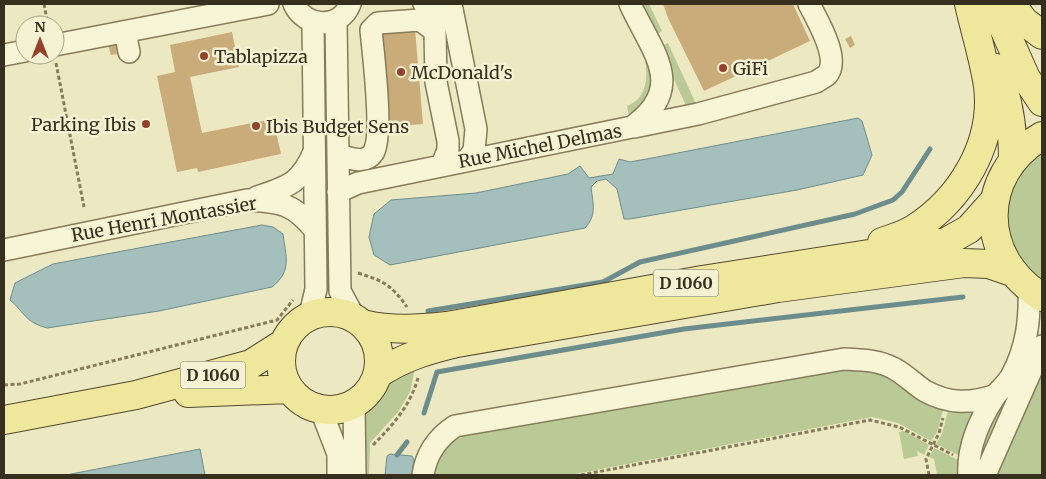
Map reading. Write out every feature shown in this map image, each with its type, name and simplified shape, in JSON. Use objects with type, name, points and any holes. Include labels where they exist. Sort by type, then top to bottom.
[{"type":"main road","points":[[970,4],[1001,82],[1013,139],[1013,160]]},
{"type":"main road","points":[[702,280],[878,244],[913,230],[944,207],[967,176],[978,154],[987,122],[988,87],[970,4]]},
{"type":"main road","points":[[993,4],[1026,78],[1042,102]]},
{"type":"main road","points":[[1011,4],[1024,21],[1042,35]]},
{"type":"main road","points":[[1028,286],[997,242],[994,225],[994,201],[1000,182],[1013,160],[1029,144],[1042,136]]},
{"type":"main road","name":"D 1060","points":[[359,321],[384,329],[413,330],[702,280],[946,242],[970,229],[994,201]]},
{"type":"main road","name":"D 1060","points":[[378,374],[417,352],[457,343],[769,289],[964,263],[989,264],[1028,286]]},
{"type":"main road","points":[[332,311],[359,321],[378,347],[380,360],[378,374],[369,391],[354,405],[338,410],[321,410],[303,402],[290,389],[282,375],[280,359],[284,343],[290,331],[310,316],[332,311]]},
{"type":"main road","name":"D 1060","points":[[4,420],[136,395],[251,364],[284,343]]},
{"type":"main road","name":"D 1060","points":[[136,395],[290,389]]},
{"type":"street","points":[[65,45],[127,42],[268,4]]},
{"type":"street","points":[[294,4],[304,17],[313,22],[323,23],[343,16],[350,4]]},
{"type":"street","points":[[424,4],[452,12],[476,129],[474,151],[467,160]]},
{"type":"street","name":"Rue Michel Delmas","points":[[338,192],[358,183],[632,127],[651,111],[660,94],[663,72],[630,4]]},
{"type":"street","points":[[632,127],[707,112],[816,82],[827,74],[832,64],[831,50],[809,4]]},
{"type":"street","points":[[336,20],[340,290],[359,321]]},
{"type":"street","points":[[338,154],[352,159],[364,159],[373,155],[377,146],[377,97],[371,30],[378,23],[420,20],[435,31],[436,82],[448,150],[442,165]]},
{"type":"street","points":[[310,316],[316,289],[313,22]]},
{"type":"street","points":[[446,132],[462,133],[476,129]]},
{"type":"street","points":[[247,200],[290,186],[299,179],[315,150]]},
{"type":"street","name":"Rue Henri Montassier","points":[[4,250],[161,211],[247,200],[277,201],[292,207],[315,230]]},
{"type":"street","points":[[974,471],[971,446],[978,428],[996,395],[1012,376],[1026,342],[1030,313],[1028,286]]},
{"type":"street","points":[[974,471],[1042,346]]},
{"type":"street","points":[[423,475],[425,461],[433,448],[443,434],[455,426],[844,360],[870,360],[894,368],[925,390],[948,401],[977,402],[996,395]]},
{"type":"street","points":[[354,405],[355,475]]},
{"type":"street","points":[[321,410],[338,465],[321,475]]},
{"type":"path","points":[[56,65],[84,207]]},
{"type":"path","points":[[4,385],[20,384],[277,320],[316,272]]},
{"type":"path","points":[[339,272],[356,272],[379,280],[395,290],[408,309]]},
{"type":"path","points":[[373,452],[373,445],[397,421],[410,399],[419,371]]},
{"type":"path","points":[[582,475],[870,420],[888,423],[904,429],[974,471]]},
{"type":"green space","points":[[638,4],[649,4],[662,31],[654,36]]},
{"type":"green space","points":[[668,43],[697,106],[688,110],[659,47]]},
{"type":"green space","points":[[652,57],[659,80],[637,118],[489,150],[488,146],[629,117],[627,106],[639,98],[645,87],[645,59]]},
{"type":"green space","points":[[1042,149],[1042,287],[1009,248],[1006,197],[1016,174]]},
{"type":"green space","points":[[1042,358],[1042,475],[992,475]]},
{"type":"green space","points":[[415,368],[410,392],[398,412],[370,443],[369,475],[363,475],[362,425],[365,412],[386,383]]},
{"type":"green space","points":[[851,369],[875,372],[885,376],[943,410],[937,432],[931,441],[898,423],[872,417],[570,475],[432,475],[442,453],[460,435],[826,371]]},
{"type":"green space","points":[[1018,386],[983,465],[974,451],[998,406]]},
{"type":"green space","points":[[978,408],[964,458],[936,444],[942,434],[948,411]]},
{"type":"green space","points":[[904,431],[929,445],[924,455],[917,451],[918,456],[904,459],[899,432]]},
{"type":"green space","points":[[934,448],[964,463],[963,475],[937,475],[934,459],[929,457]]},
{"type":"water","points":[[858,118],[862,121],[872,155],[863,175],[797,190],[630,219],[624,219],[617,189],[606,179],[597,181],[591,187],[593,214],[585,228],[390,265],[374,255],[369,237],[374,214],[391,200],[476,193],[568,174],[580,166],[589,178],[613,174],[619,159],[630,162]]},
{"type":"water","points":[[262,225],[273,227],[283,234],[286,257],[285,269],[283,275],[272,287],[159,311],[47,328],[30,320],[10,300],[15,283],[53,264]]},
{"type":"water","points":[[200,449],[205,475],[66,475]]},
{"type":"water","points":[[390,454],[412,456],[414,460],[412,475],[385,475],[387,456]]},
{"type":"building","name":"GiFi","points":[[663,4],[793,4],[810,41],[704,91]]},
{"type":"building","name":"McDonald's","points":[[415,29],[423,124],[387,127],[379,32]]},
{"type":"building","name":"Ibis Budget Sens","points":[[232,32],[239,67],[190,77],[202,133],[273,119],[281,154],[198,172],[197,168],[177,172],[157,76],[175,72],[170,45]]},
{"type":"building","points":[[851,36],[855,45],[850,48],[845,39]]},
{"type":"building","points":[[115,44],[117,54],[111,55],[108,45]]},
{"type":"waterway","points":[[428,311],[603,282],[640,262],[855,214],[893,200],[902,192],[930,149]]},
{"type":"waterway","points":[[424,413],[437,372],[684,329],[963,297]]},
{"type":"waterway","points":[[397,455],[407,442]]},
{"type":"place","name":"Tablapizza","points":[[204,56]]},
{"type":"place","name":"GiFi","points":[[723,68]]},
{"type":"place","name":"McDonald's","points":[[401,72]]},
{"type":"place","name":"Parking Ibis","points":[[146,124]]},
{"type":"place","name":"Ibis Budget Sens","points":[[256,126]]}]
